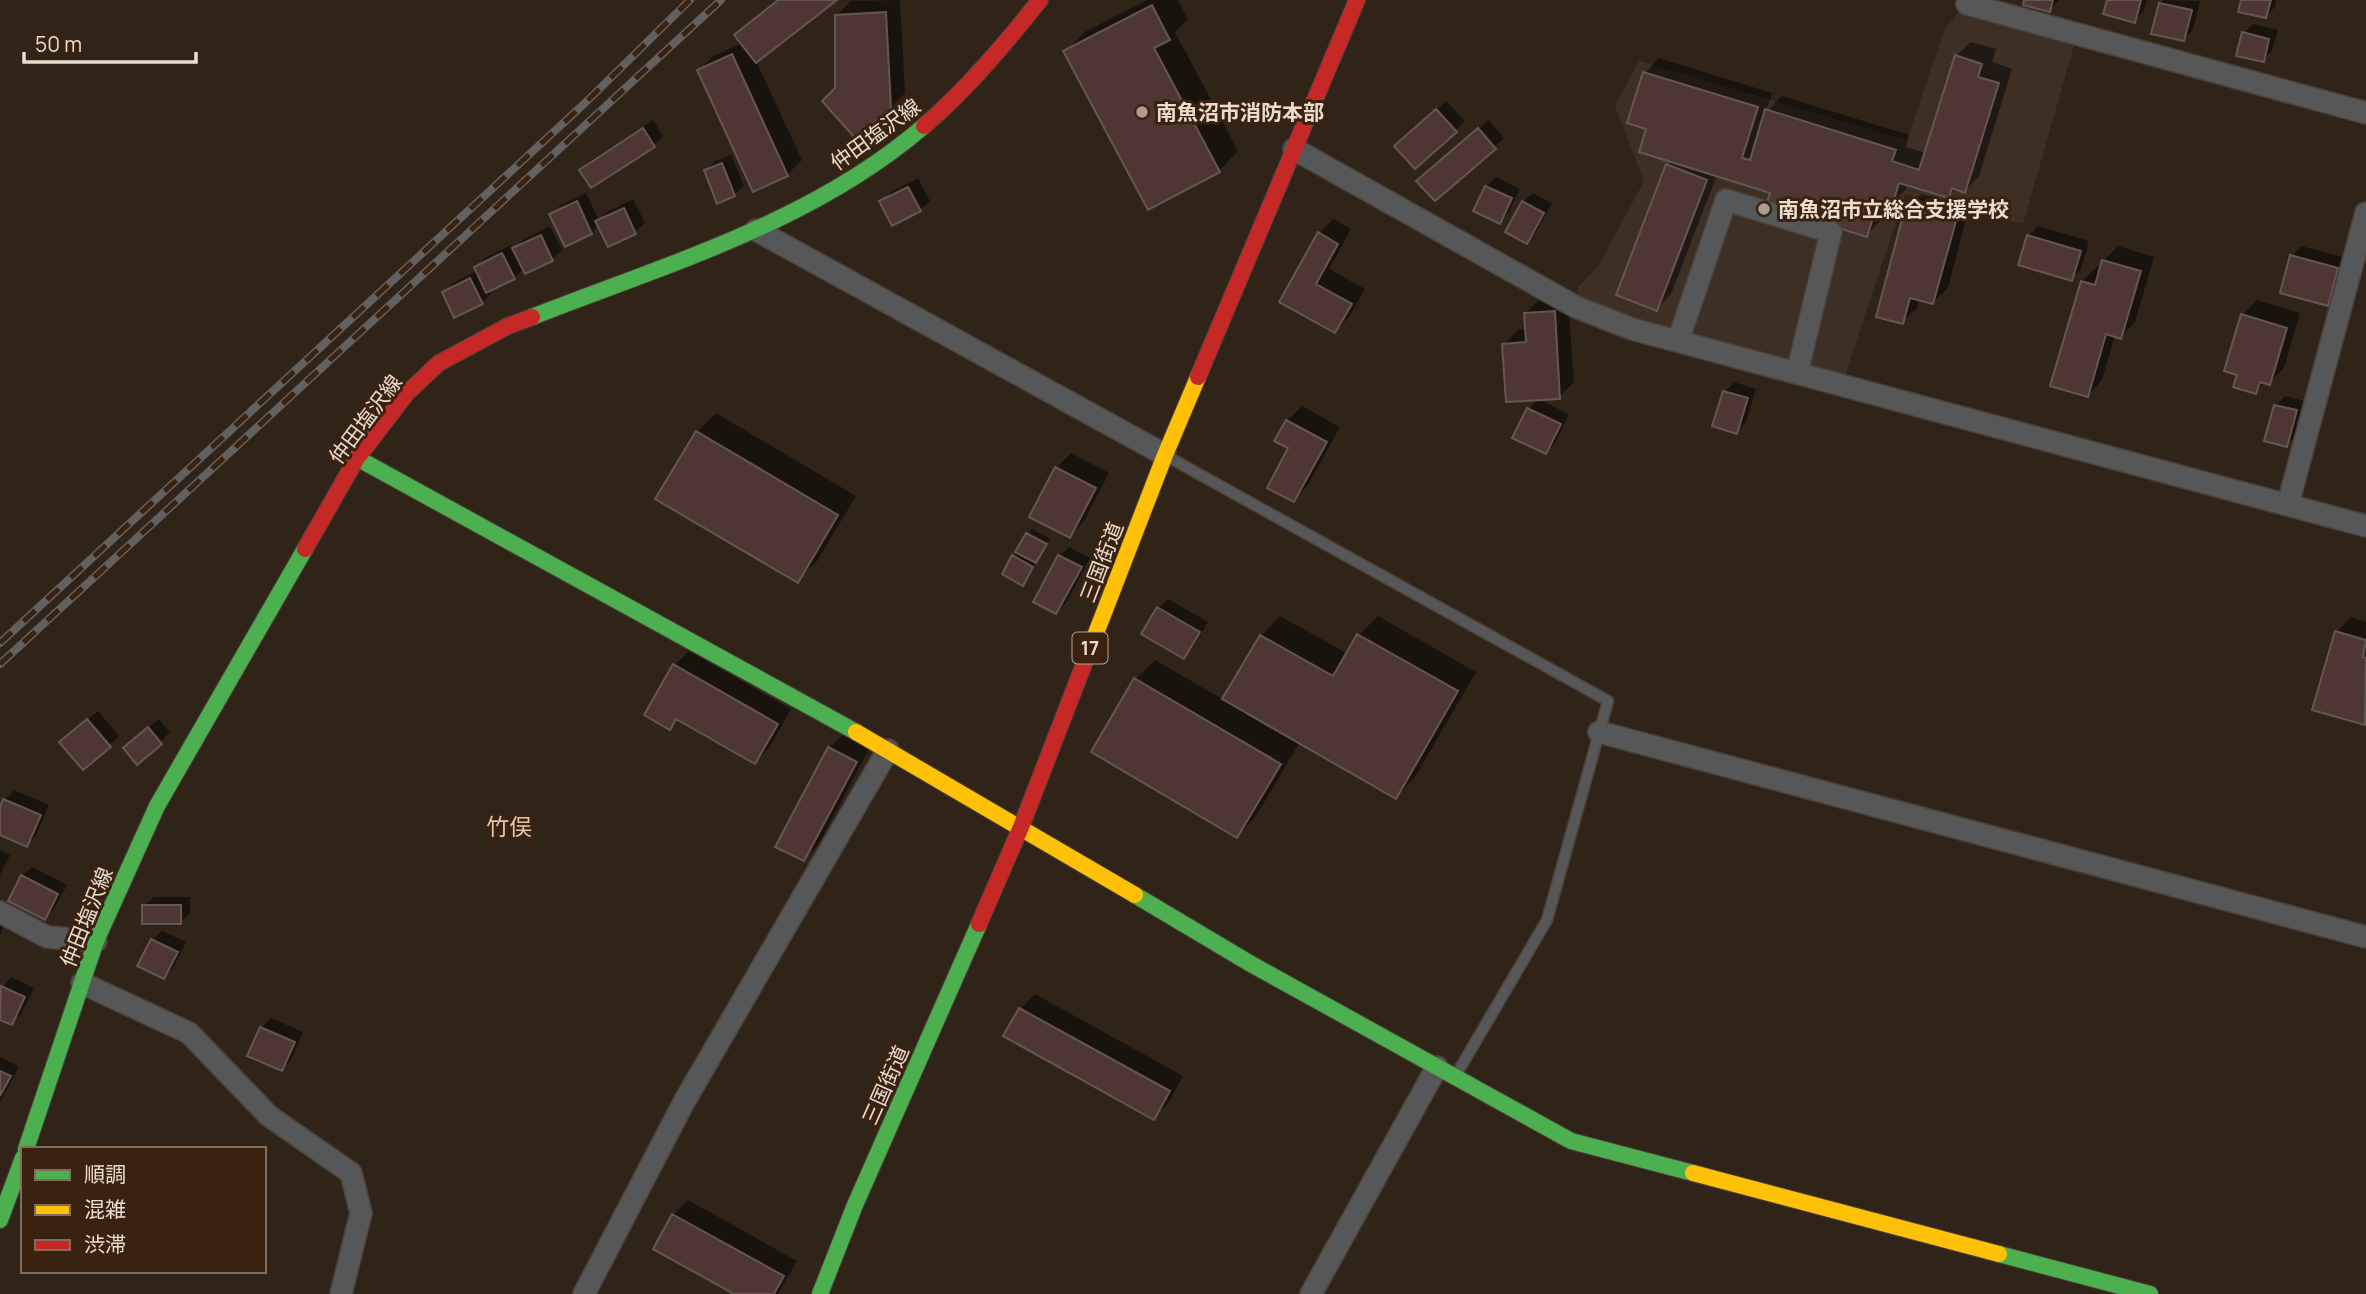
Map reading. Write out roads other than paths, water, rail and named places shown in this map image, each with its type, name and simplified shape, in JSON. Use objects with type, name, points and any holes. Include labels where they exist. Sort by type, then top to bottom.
[{"type":"main road","name":"仲田塩沢線","points":[[27,1147],[96,941],[157,806],[357,458],[407,393],[439,363],[508,326],[756,230],[834,190],[903,144],[954,100],[1040,0]]},
{"type":"main road","name":"三国街道","points":[[820,1294],[860,1194],[1021,827],[1164,455],[1357,0]]},
{"type":"main road","points":[[357,458],[888,750],[1251,964],[1571,1141],[2150,1294]]},
{"type":"main road","points":[[0,1220],[21,1163]]},
{"type":"street","points":[[1967,4],[2366,113]]},
{"type":"street","points":[[1294,149],[1576,307],[1632,329],[2366,526]]},
{"type":"street","points":[[1678,341],[1726,200],[1831,232],[1797,373]]},
{"type":"street","points":[[2288,504],[2366,213]]},
{"type":"street","points":[[756,230],[1164,455]]},
{"type":"street","points":[[1599,732],[2366,937]]},
{"type":"street","points":[[584,1294],[684,1102],[888,750]]},
{"type":"street","points":[[0,912],[47,937],[96,941]]},
{"type":"street","points":[[82,983],[189,1032],[269,1116],[351,1173],[361,1213],[341,1294]]},
{"type":"street","points":[[1311,1294],[1446,1071]]},
{"type":"lane","points":[[1164,455],[1608,701],[1546,920],[1446,1071]]},
{"type":"railway","points":[[0,643],[585,103],[690,0]]},
{"type":"railway","points":[[0,664],[721,0]]},
{"type":"place","name":"南魚沼市消防本部","points":[[1142,112]]},
{"type":"place","name":"南魚沼市立総合支援学校","points":[[1764,209]]},
{"type":"district","name":"竹俣","points":[[509,826]]}]
